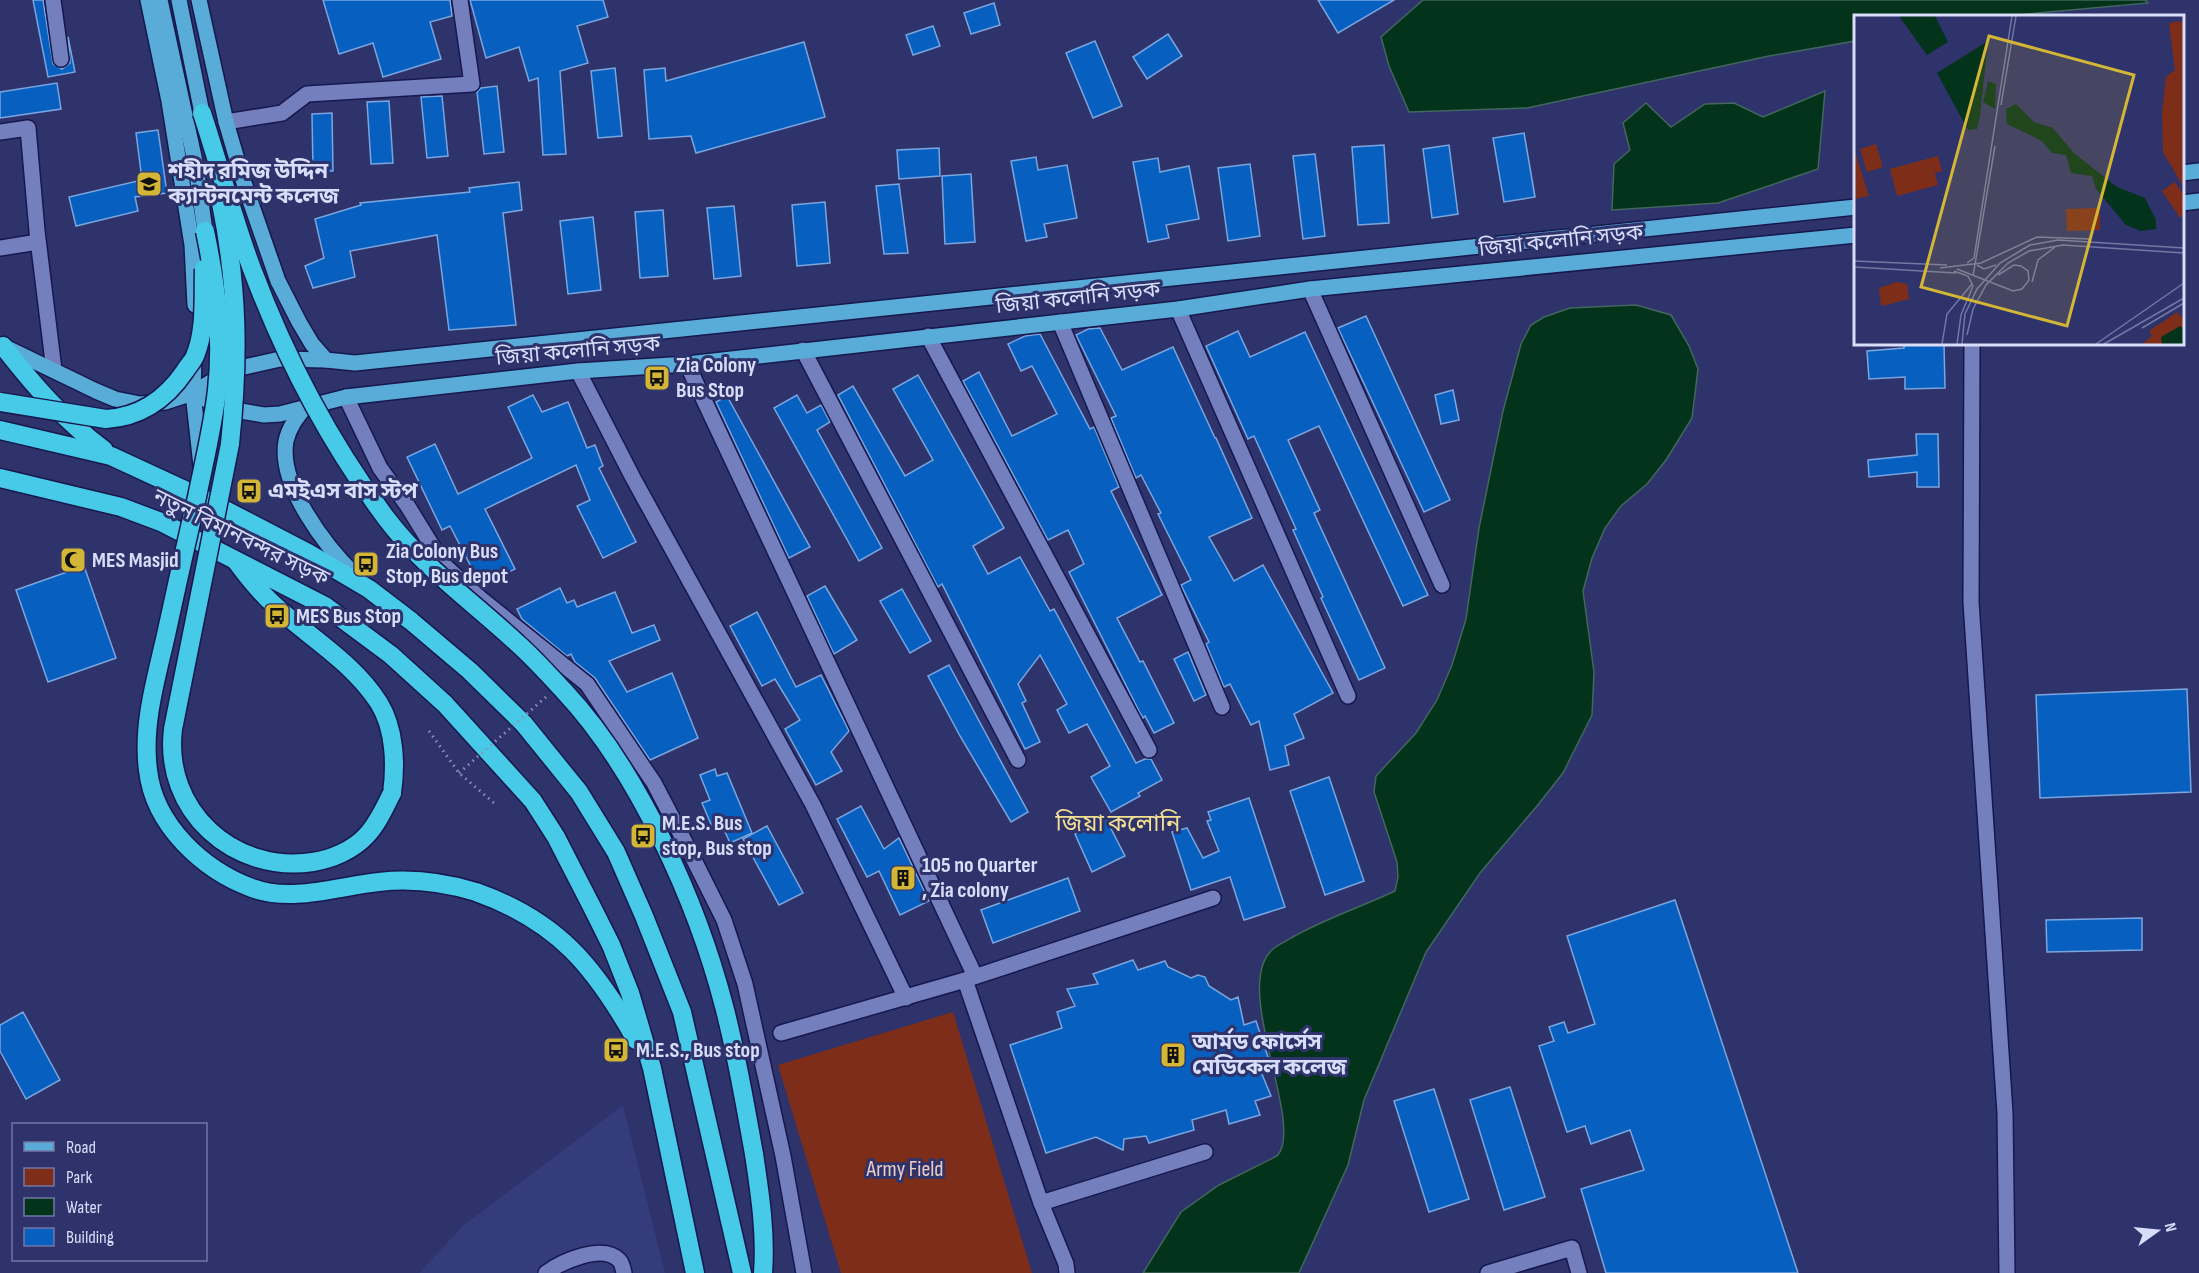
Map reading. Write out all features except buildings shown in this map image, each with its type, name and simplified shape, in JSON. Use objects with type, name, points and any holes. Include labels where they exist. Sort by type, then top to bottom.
[{"type":"highway","points":[[202,113],[229,245],[236,315],[234,402],[230,444],[173,729],[172,749],[177,776],[184,795],[206,829],[218,839],[249,857],[264,861],[294,865],[323,860],[346,851],[366,837],[392,793],[394,761],[387,722],[380,705],[365,685],[347,666],[272,604],[233,558]]},
{"type":"highway","points":[[202,113],[251,267],[330,435],[387,519],[414,552],[518,644],[567,693],[604,742],[658,833],[702,933],[720,990],[733,1044],[762,1209],[764,1256],[762,1273]]},
{"type":"highway","points":[[0,402],[106,419],[123,418],[150,407],[177,383],[195,357],[201,330],[205,231]]},
{"type":"highway","points":[[205,231],[219,315],[220,349],[217,391],[207,449],[147,724],[148,772],[153,792],[162,812],[197,857],[221,874],[254,889],[276,893],[301,892],[412,880],[448,883],[519,910],[540,923],[581,957],[619,1009],[652,1068]]},
{"type":"highway","points":[[2,345],[39,392],[77,430],[111,456]]},
{"type":"highway","name":"নতুন বিমানবন্দর সড়ক","points":[[0,430],[111,456],[204,499],[308,553],[369,590],[411,621],[471,671],[524,724],[579,792],[616,852],[682,1012],[742,1273]]},
{"type":"highway","name":"নতুন বিমানবন্দর সড়ক","points":[[0,478],[121,507],[161,522],[325,606],[391,655],[445,704],[533,801],[556,837],[611,945],[630,993],[652,1068],[695,1273]]},
{"type":"main road","points":[[148,0],[169,101],[192,245],[195,286],[193,393],[204,499]]},
{"type":"main road","points":[[160,0],[196,166],[205,231]]},
{"type":"main road","points":[[179,0],[202,113]]},
{"type":"main road","points":[[199,0],[226,122],[244,183],[278,281],[312,344],[326,360]]},
{"type":"main road","points":[[2184,173],[2199,171]]},
{"type":"main road","points":[[2184,203],[2199,201]]},
{"type":"main road","name":"জিয়া কলোনি সড়ক","points":[[2,345],[96,391],[115,399],[140,404],[165,402],[193,393],[211,381],[240,368],[280,359],[355,363],[1854,207]]},
{"type":"main road","name":"জিয়া কলোনি সড়ক","points":[[193,393],[219,406],[264,415],[280,414],[346,397],[578,371],[687,364],[1178,309],[1310,289],[1854,235]]},
{"type":"main road","points":[[306,406],[295,420],[286,442],[288,471],[307,515],[322,539],[337,558],[369,590]]},
{"type":"street","points":[[53,0],[61,58]]},
{"type":"street","points":[[226,122],[282,113],[306,94],[472,84],[460,0]]},
{"type":"street","points":[[0,132],[28,128],[38,242],[54,370]]},
{"type":"street","points":[[0,248],[38,242]]},
{"type":"street","points":[[1310,289],[1442,585]]},
{"type":"street","points":[[1178,309],[1348,696]]},
{"type":"street","points":[[1060,322],[1222,707]]},
{"type":"street","points":[[927,336],[1149,750]]},
{"type":"street","points":[[1972,345],[1971,602],[2005,1113],[2007,1273]]},
{"type":"street","points":[[803,350],[1018,759]]},
{"type":"street","points":[[687,364],[970,978],[1041,1203],[1066,1264],[1067,1273]]},
{"type":"street","points":[[578,371],[638,488],[813,805],[906,998]]},
{"type":"street","points":[[346,397],[380,468],[407,505],[444,565],[480,598],[587,684],[654,783],[679,830],[724,920],[745,984],[783,1156],[804,1273]]},
{"type":"street","points":[[781,1034],[970,978],[1213,898]]},
{"type":"street","points":[[1041,1203],[1205,1152]]},
{"type":"street","points":[[1488,1273],[1572,1248],[1578,1273]]},
{"type":"street","points":[[546,1273],[558,1264],[598,1254],[616,1258],[621,1262],[624,1273]]},
{"type":"path","points":[[459,773],[550,694]]},
{"type":"path","points":[[429,732],[459,773],[494,803]]},
{"type":"shaded area","points":[[623,1105],[665,1273],[419,1273],[464,1225]]},
{"type":"green space","name":"Army Field","points":[[953,1012],[1032,1273],[841,1273],[778,1065]]},
{"type":"water","points":[[1423,0],[2145,0],[2148,3],[2017,15],[1854,15],[1854,41],[1769,56],[1527,108],[1409,112],[1389,66],[1381,37]]},
{"type":"water","points":[[1825,91],[1818,169],[1718,203],[1612,210],[1614,164],[1630,150],[1623,123],[1646,103],[1671,127],[1705,104],[1734,103],[1763,117]]},
{"type":"water","points":[[1636,305],[1671,315],[1689,346],[1698,369],[1692,418],[1666,460],[1647,484],[1621,506],[1605,528],[1592,558],[1583,591],[1594,672],[1592,715],[1563,773],[1480,873],[1426,952],[1364,1100],[1348,1165],[1299,1273],[1143,1273],[1181,1212],[1219,1185],[1277,1156],[1283,1140],[1283,1116],[1263,1024],[1260,994],[1262,968],[1272,950],[1316,925],[1395,891],[1398,877],[1397,862],[1374,792],[1376,776],[1416,733],[1437,700],[1452,665],[1466,619],[1479,528],[1503,411],[1521,344],[1531,325],[1544,317],[1570,308]]},
{"type":"place","name":"শহীদ রমিজ উদ্দিন ক্যান্টনমেন্ট কলেজ","points":[[149,184]]},
{"type":"place","name":"Zia Colony Bus Stop","points":[[657,378]]},
{"type":"place","name":"এমইএস বাস স্টপ","points":[[249,491]]},
{"type":"place","name":"MES Masjid","points":[[73,560]]},
{"type":"place","name":"Zia Colony Bus Stop, Bus depot","points":[[366,564]]},
{"type":"place","name":"MES Bus Stop","points":[[277,616]]},
{"type":"place","name":"M.E.S. Bus stop, Bus stop","points":[[643,836]]},
{"type":"place","name":"105 no Quarter , Zia colony","points":[[903,878]]},
{"type":"place","name":"M.E.S., Bus stop","points":[[616,1050]]},
{"type":"place","name":"আর্মড ফোর্সেস মেডিকেল কলেজ","points":[[1173,1055]]},
{"type":"district","name":"জিয়া কলোনি","points":[[1118,823]]}]
